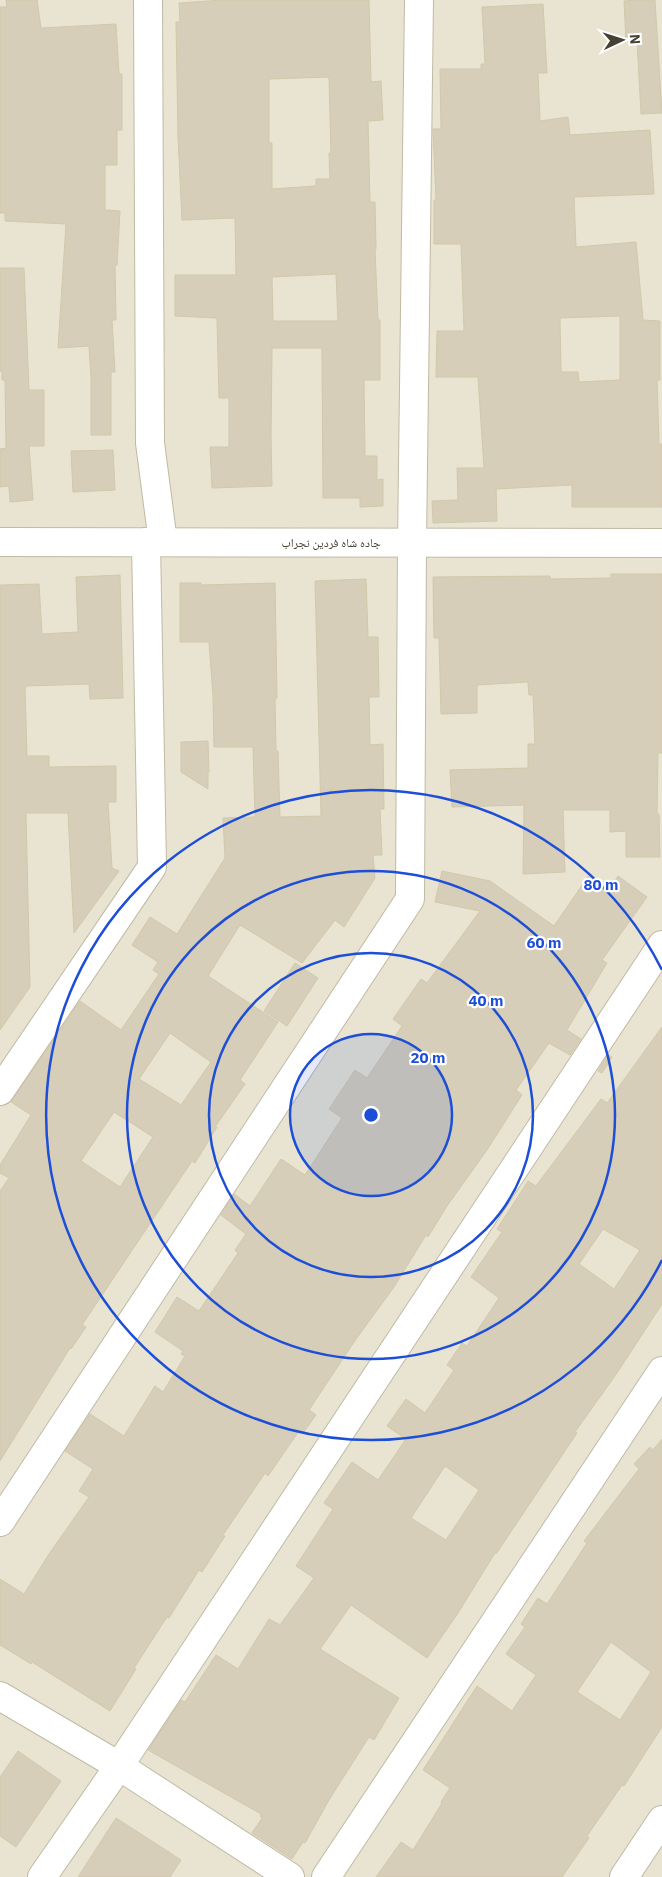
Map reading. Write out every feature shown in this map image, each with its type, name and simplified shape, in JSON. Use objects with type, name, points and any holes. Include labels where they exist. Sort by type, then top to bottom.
[{"type":"street","points":[[0,1091],[152,867],[155,542],[150,443],[148,0]]},
{"type":"street","points":[[0,1522],[410,899],[412,543],[419,0]]},
{"type":"street","name":"جاده شاه فردین نجراب","points":[[0,542],[662,543]]},
{"type":"street","points":[[42,1877],[119,1766],[662,945]]},
{"type":"street","points":[[326,1877],[662,1371]]},
{"type":"street","points":[[0,1696],[119,1766],[290,1877]]},
{"type":"street","points":[[624,1877],[662,1820]]},
{"type":"shaded area","points":[[0,0],[662,0],[662,1877],[0,1877]]},
{"type":"building","points":[[6,0],[37,0],[41,28],[116,24],[119,74],[122,74],[122,130],[117,130],[117,165],[105,165],[105,210],[120,211],[117,265],[115,265],[116,320],[112,320],[115,372],[111,372],[111,435],[91,435],[89,346],[58,348],[66,224],[5,221],[5,213],[0,213],[0,7],[7,7]]},
{"type":"building","points":[[223,0],[369,0],[371,82],[381,81],[383,120],[368,121],[370,202],[375,202],[378,320],[380,320],[380,380],[364,380],[365,456],[377,456],[377,480],[383,479],[383,506],[360,507],[360,498],[323,498],[322,348],[272,348],[272,486],[212,488],[210,447],[229,447],[229,398],[219,398],[217,318],[175,316],[175,275],[236,275],[235,218],[182,220],[176,22],[180,22],[179,3]],"holes":[[[329,77],[330,179],[316,179],[316,186],[272,189],[272,143],[269,143],[269,79]],[[336,274],[338,321],[273,321],[272,277]]]},
{"type":"building","points":[[655,0],[662,113],[641,114],[637,40],[626,41],[624,1]]},
{"type":"building","points":[[543,4],[547,73],[538,73],[540,121],[568,117],[570,135],[650,130],[654,194],[574,197],[576,247],[636,242],[643,320],[660,321],[660,380],[657,380],[659,444],[662,444],[662,507],[572,507],[572,485],[496,489],[497,521],[433,523],[432,501],[458,500],[457,468],[484,468],[478,377],[436,377],[437,331],[464,331],[461,244],[434,244],[434,200],[436,200],[433,129],[441,129],[440,69],[481,69],[481,64],[485,64],[482,7]],"holes":[[[620,316],[620,380],[579,382],[578,372],[561,372],[560,318]]]},
{"type":"building","points":[[0,268],[24,268],[29,390],[44,390],[44,446],[29,446],[33,500],[10,502],[9,486],[0,487],[0,449],[6,448],[5,380],[2,380],[2,371],[0,371]]},
{"type":"building","points":[[113,450],[115,490],[73,492],[71,451]]},
{"type":"building","points":[[611,574],[662,574],[662,753],[658,753],[657,814],[659,814],[660,857],[626,857],[626,831],[610,832],[610,810],[563,810],[565,872],[523,874],[524,805],[452,807],[450,770],[528,768],[528,744],[535,744],[533,695],[529,695],[528,682],[477,685],[477,713],[441,714],[439,638],[434,638],[433,577],[550,576],[550,579],[611,578]]},
{"type":"building","points":[[120,575],[123,698],[90,699],[89,684],[26,686],[25,690],[27,756],[49,756],[49,767],[116,766],[116,802],[108,802],[112,868],[119,871],[74,933],[68,813],[26,813],[30,987],[0,1030],[0,585],[39,584],[42,634],[78,632],[76,577]]},
{"type":"building","points":[[366,579],[368,637],[378,637],[379,697],[369,697],[370,745],[383,744],[384,809],[380,809],[382,855],[373,855],[375,878],[344,927],[335,920],[302,963],[240,925],[208,976],[278,1022],[240,1080],[245,1084],[215,1127],[217,1127],[195,1163],[192,1161],[82,1325],[86,1327],[70,1348],[0,1461],[0,1191],[9,1178],[0,1173],[0,1165],[31,1115],[11,1102],[80,1001],[121,1030],[159,974],[153,970],[158,962],[132,945],[150,917],[177,934],[225,858],[223,818],[255,817],[253,747],[214,747],[209,642],[180,642],[180,583],[201,583],[201,585],[275,583],[276,751],[278,751],[280,817],[321,816],[315,581]],"holes":[[[170,1033],[211,1062],[181,1105],[139,1079]],[[114,1112],[153,1137],[120,1187],[81,1161]]]},
{"type":"building","points":[[208,741],[208,789],[181,772],[181,742]]},
{"type":"building","points":[[442,871],[490,881],[554,926],[589,875],[609,889],[618,876],[647,897],[602,960],[607,963],[567,1030],[581,1039],[570,1055],[549,1043],[516,1090],[522,1095],[487,1150],[447,1206],[428,1237],[426,1235],[394,1287],[356,1339],[309,1410],[316,1415],[303,1433],[299,1431],[268,1476],[265,1473],[223,1535],[225,1536],[202,1572],[199,1570],[169,1618],[167,1617],[134,1668],[136,1669],[110,1711],[32,1662],[31,1664],[0,1645],[0,1579],[24,1594],[89,1497],[79,1491],[93,1469],[65,1451],[90,1414],[124,1436],[155,1386],[163,1392],[185,1356],[181,1354],[183,1351],[155,1332],[177,1297],[199,1311],[238,1253],[235,1250],[246,1234],[221,1215],[234,1194],[250,1206],[281,1159],[305,1175],[342,1118],[329,1109],[355,1070],[367,1078],[402,1026],[393,1019],[421,979],[427,983],[480,911],[435,902]]},
{"type":"building","points":[[295,963],[318,978],[287,1026],[264,1011]]},
{"type":"building","points":[[662,1027],[662,1304],[617,1373],[575,1432],[577,1433],[495,1553],[458,1613],[427,1658],[351,1605],[320,1649],[399,1698],[374,1740],[369,1737],[329,1800],[305,1843],[303,1842],[292,1859],[252,1833],[262,1818],[261,1814],[148,1750],[181,1700],[185,1702],[216,1655],[238,1669],[269,1619],[280,1625],[314,1578],[296,1566],[333,1509],[324,1503],[352,1462],[378,1480],[406,1439],[387,1426],[406,1399],[425,1413],[454,1370],[447,1365],[462,1343],[467,1346],[499,1298],[471,1277],[502,1232],[497,1229],[528,1181],[536,1186],[601,1099],[607,1103]],"holes":[[[603,1229],[640,1250],[614,1289],[579,1264]],[[445,1466],[479,1490],[446,1540],[411,1518]]]},
{"type":"building","points":[[608,1055],[612,1057],[602,1073],[598,1071]]},
{"type":"building","points":[[662,1439],[662,1727],[624,1786],[622,1785],[587,1836],[589,1838],[562,1877],[376,1877],[401,1842],[413,1850],[450,1788],[423,1770],[477,1686],[512,1711],[536,1675],[506,1654],[525,1627],[521,1624],[538,1598],[547,1604],[587,1543],[584,1541],[639,1469],[634,1464],[650,1447],[653,1450]],"holes":[[[611,1642],[651,1672],[620,1720],[577,1692]]]},
{"type":"building","points":[[18,1751],[61,1781],[16,1847],[0,1836],[0,1777]]},
{"type":"building","points":[[116,1818],[181,1860],[170,1877],[78,1877]]}]
